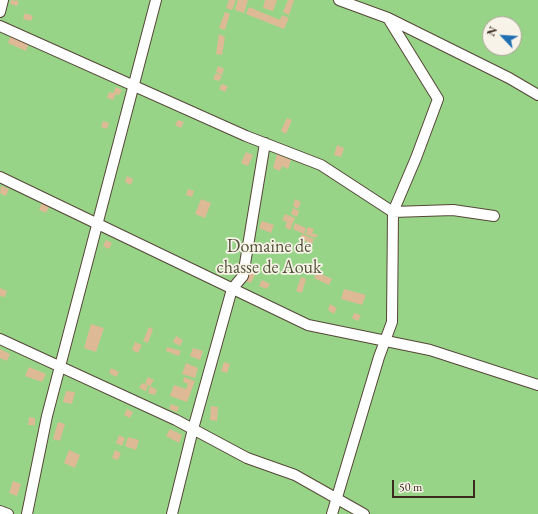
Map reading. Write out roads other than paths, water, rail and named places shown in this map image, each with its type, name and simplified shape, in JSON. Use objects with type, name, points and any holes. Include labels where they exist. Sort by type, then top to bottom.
[{"type":"street","points":[[0,12],[3,0]]},
{"type":"street","points":[[27,514],[47,416],[156,0]]},
{"type":"street","points":[[339,0],[388,18],[509,78],[538,95]]},
{"type":"street","points":[[332,514],[336,497],[392,322],[393,212],[416,158],[438,99],[388,18]]},
{"type":"street","points":[[0,26],[265,143],[321,165],[393,212],[453,210],[494,216]]},
{"type":"street","points":[[172,514],[193,429],[232,289],[243,276],[265,143]]},
{"type":"street","points":[[0,177],[308,325],[430,350],[538,384]]},
{"type":"street","points":[[0,339],[193,429],[247,458],[295,475],[364,514]]},
{"type":"street","points":[[0,511],[8,514]]},
{"type":"park label","name":"Domaine de chasse de Aouk","points":[[269,257]]}]
